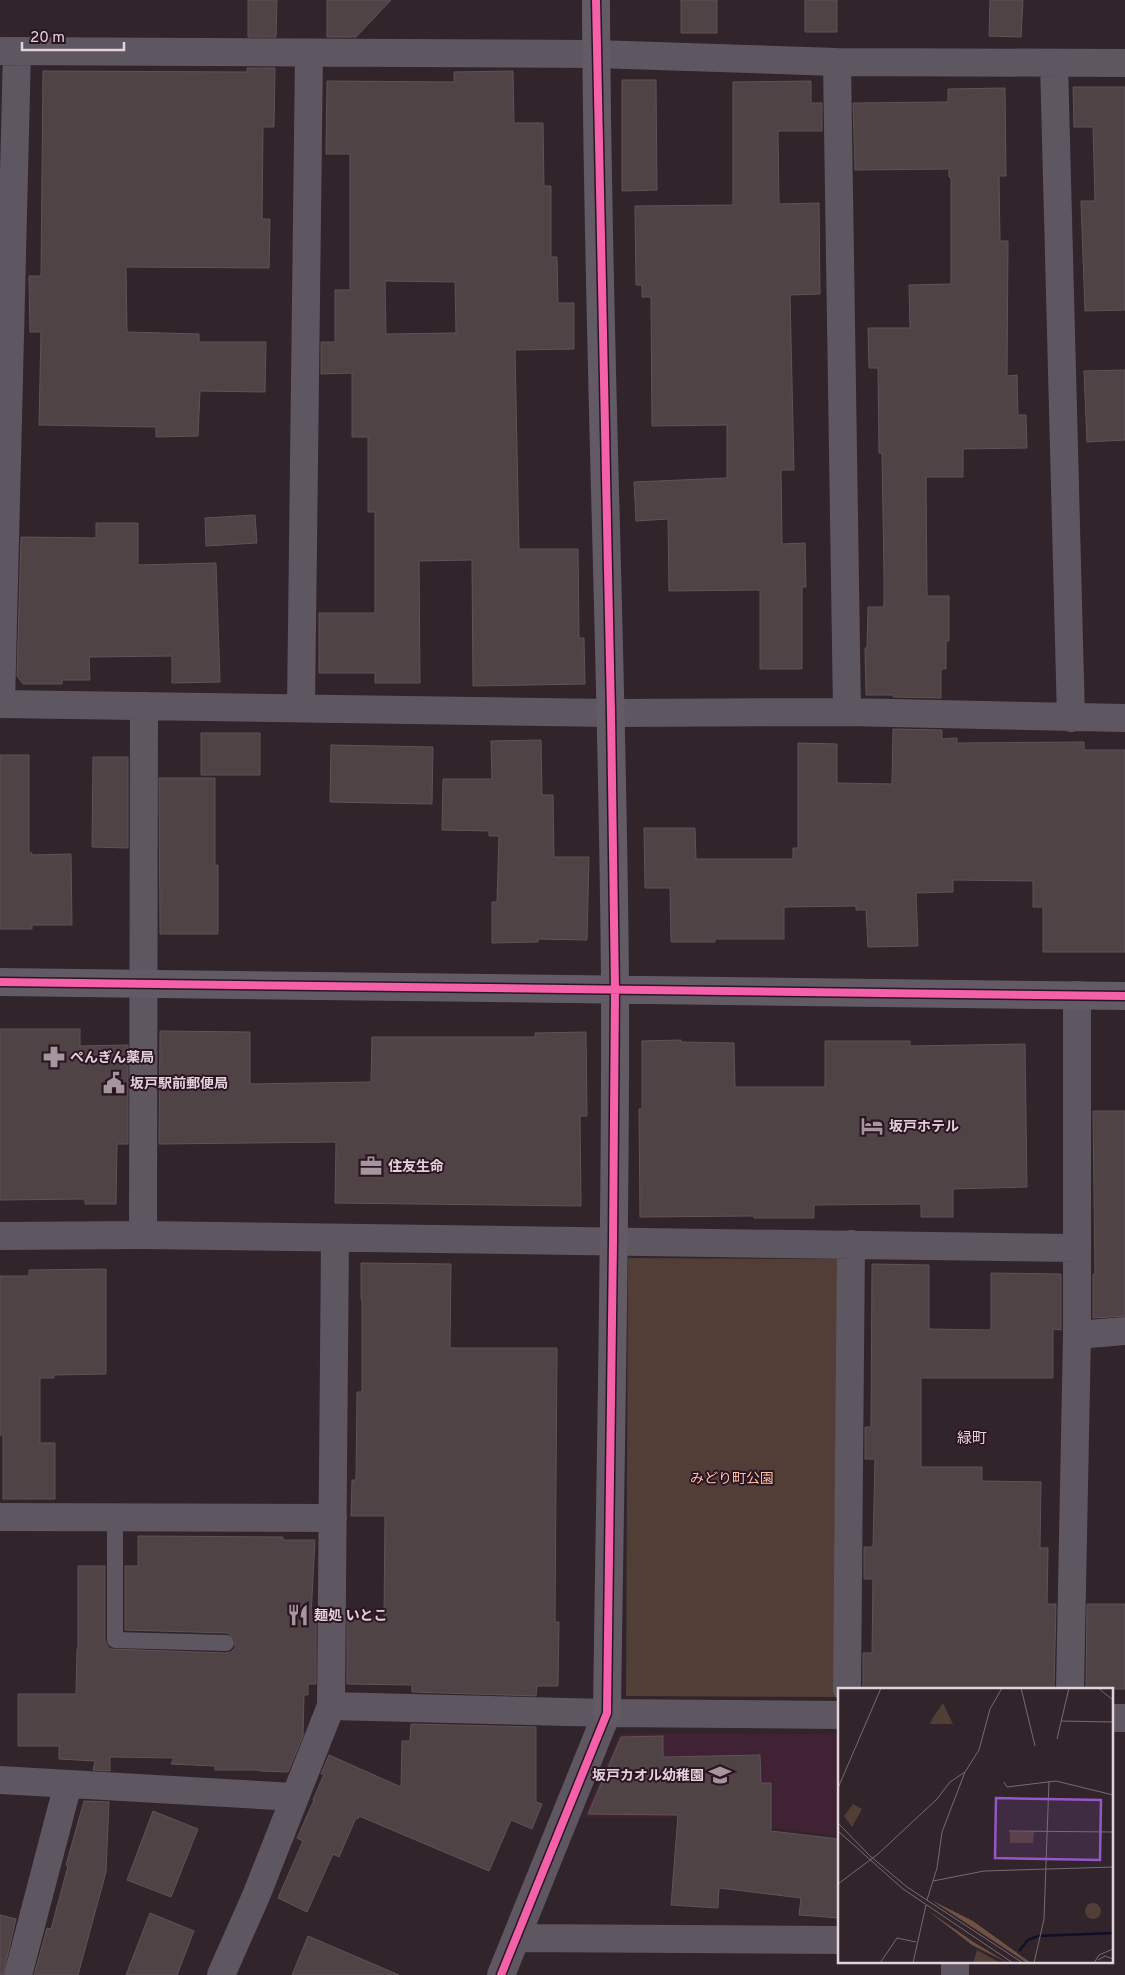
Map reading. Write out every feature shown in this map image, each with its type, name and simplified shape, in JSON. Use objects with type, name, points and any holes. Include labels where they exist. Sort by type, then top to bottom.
[{"type":"street","points":[[501,1975],[606,1713],[613,1241],[614,990],[611,713],[596,0]]},
{"type":"street","points":[[1125,63],[838,62],[596,54],[8,51],[0,704],[611,713],[847,712],[1125,718]]},
{"type":"street","points":[[301,708],[309,53]]},
{"type":"street","points":[[838,62],[847,712]]},
{"type":"street","points":[[1054,63],[1072,718]]},
{"type":"street","points":[[143,1235],[144,706]]},
{"type":"street","points":[[0,982],[1125,996]]},
{"type":"street","points":[[1070,1688],[1076,1336],[1077,995]]},
{"type":"street","points":[[0,1236],[143,1235],[1076,1248]]},
{"type":"street","points":[[221,1975],[256,1896],[331,1706],[335,1239]]},
{"type":"street","points":[[847,1688],[851,1244]]},
{"type":"street","points":[[1076,1336],[1125,1331]]},
{"type":"street","points":[[0,1517],[332,1518]]},
{"type":"street","points":[[331,1706],[606,1713],[838,1715]]},
{"type":"street","points":[[1112,1718],[1125,1718]]},
{"type":"street","points":[[0,1780],[294,1797]]},
{"type":"street","points":[[18,1975],[68,1784]]},
{"type":"street","points":[[517,1938],[838,1940]]},
{"type":"street","points":[[955,1962],[955,1975]]},
{"type":"lane","points":[[115,1517],[115,1640],[226,1643]]},
{"type":"shaded area","name":"坂戸カオル幼稚園","points":[[619,1734],[838,1734],[838,1836],[671,1817],[583,1817]]},
{"type":"green space","name":"みどり町公園","points":[[628,1258],[838,1259],[836,1697],[626,1696]]},
{"type":"building","points":[[248,0],[277,0],[276,37],[248,37]]},
{"type":"building","points":[[327,0],[391,0],[356,37],[327,37]]},
{"type":"building","points":[[681,0],[717,0],[717,33],[681,33]]},
{"type":"building","points":[[805,0],[837,0],[837,32],[805,32]]},
{"type":"building","points":[[990,0],[1023,0],[1021,37],[989,36]]},
{"type":"building","points":[[247,68],[275,68],[274,127],[263,127],[262,219],[270,219],[269,268],[126,267],[127,332],[199,334],[199,342],[266,342],[265,392],[200,391],[198,436],[156,437],[156,427],[39,425],[41,332],[30,332],[29,276],[41,276],[43,71],[247,72]]},
{"type":"building","points":[[513,71],[514,123],[543,123],[544,186],[551,186],[551,257],[557,257],[558,303],[574,303],[574,349],[515,350],[519,549],[578,549],[579,638],[584,638],[585,684],[473,686],[472,560],[419,561],[420,683],[375,683],[375,673],[319,673],[319,613],[375,613],[375,512],[368,512],[368,437],[352,437],[352,373],[321,374],[321,342],[335,342],[335,290],[350,290],[350,154],[326,154],[327,81],[454,82],[454,72]],"holes":[[[385,281],[455,282],[456,333],[386,334]]]},
{"type":"building","points":[[622,80],[656,80],[657,190],[622,191]]},
{"type":"building","points":[[811,81],[811,103],[822,103],[822,131],[778,131],[779,204],[819,203],[820,294],[790,295],[794,470],[781,470],[782,544],[805,543],[806,587],[802,587],[802,669],[760,669],[760,590],[669,591],[668,519],[636,521],[634,482],[727,478],[727,425],[652,426],[651,297],[642,297],[642,285],[636,285],[635,206],[733,205],[733,82]]},
{"type":"building","points":[[1073,87],[1125,87],[1125,310],[1085,311],[1081,201],[1095,201],[1093,127],[1074,127]]},
{"type":"building","points":[[1005,88],[1006,176],[999,176],[1000,241],[1008,241],[1007,376],[1017,375],[1018,415],[1026,415],[1027,448],[963,449],[963,477],[926,477],[927,596],[949,596],[949,641],[946,641],[946,669],[941,669],[941,698],[866,695],[865,648],[867,648],[868,607],[884,607],[882,453],[879,453],[878,368],[869,368],[868,328],[910,328],[909,285],[951,284],[951,177],[949,177],[949,169],[855,170],[853,103],[948,102],[948,89]]},
{"type":"building","points":[[1125,370],[1125,440],[1087,442],[1084,371]]},
{"type":"building","points":[[255,515],[257,543],[206,546],[205,518]]},
{"type":"building","points":[[96,523],[138,523],[138,565],[216,563],[220,682],[172,683],[172,656],[89,657],[90,680],[62,680],[62,684],[23,684],[17,676],[21,537],[96,538]]},
{"type":"building","points":[[893,729],[942,730],[942,739],[957,738],[957,743],[1084,742],[1084,750],[1125,750],[1125,952],[1043,952],[1043,907],[1033,907],[1033,881],[953,880],[953,892],[916,893],[918,946],[868,947],[866,910],[856,910],[856,906],[784,907],[784,939],[715,939],[715,942],[671,942],[670,888],[645,888],[644,828],[695,828],[696,859],[793,859],[793,848],[798,848],[798,743],[837,744],[837,783],[892,784]]},
{"type":"building","points":[[201,733],[260,733],[260,775],[201,775]]},
{"type":"building","points":[[541,740],[542,795],[553,795],[554,857],[589,857],[587,940],[538,939],[538,942],[492,943],[492,902],[497,902],[499,836],[489,836],[489,831],[442,830],[443,779],[492,779],[491,741]]},
{"type":"building","points":[[331,745],[433,747],[432,804],[330,802]]},
{"type":"building","points":[[0,755],[29,755],[29,853],[32,853],[32,855],[71,854],[72,925],[32,925],[32,929],[0,929]]},
{"type":"building","points":[[93,757],[128,757],[128,848],[92,847]]},
{"type":"building","points":[[159,778],[215,778],[215,865],[218,865],[218,934],[160,934]]},
{"type":"building","points":[[0,1029],[80,1029],[80,1046],[128,1045],[128,1144],[117,1144],[116,1204],[85,1204],[85,1199],[0,1200]]},
{"type":"building","points":[[160,1031],[250,1032],[250,1084],[371,1082],[372,1037],[535,1037],[535,1033],[586,1032],[587,1116],[580,1116],[581,1206],[335,1203],[336,1142],[159,1144]]},
{"type":"building","points":[[681,1040],[681,1042],[734,1043],[735,1087],[825,1087],[825,1041],[910,1041],[910,1046],[1025,1044],[1027,1187],[953,1189],[953,1217],[921,1217],[921,1204],[814,1205],[814,1218],[754,1218],[754,1216],[640,1217],[639,1109],[642,1109],[642,1041]]},
{"type":"building","points":[[1093,1111],[1125,1111],[1125,1316],[1093,1318],[1093,1274],[1095,1274]]},
{"type":"building","points":[[361,1263],[451,1264],[450,1348],[557,1348],[555,1622],[559,1622],[558,1686],[537,1686],[536,1696],[412,1692],[412,1685],[347,1684],[347,1617],[384,1618],[385,1516],[351,1516],[352,1480],[356,1480],[357,1392],[362,1392]]},
{"type":"building","points":[[872,1264],[929,1265],[929,1329],[991,1330],[991,1273],[1061,1274],[1061,1330],[1053,1329],[1053,1378],[921,1378],[921,1467],[982,1467],[982,1481],[1041,1482],[1040,1548],[1048,1548],[1047,1604],[1056,1604],[1054,1688],[863,1688],[863,1653],[872,1653],[873,1579],[864,1579],[864,1547],[873,1547],[875,1459],[865,1459],[865,1427],[871,1427]]},
{"type":"building","points":[[106,1269],[106,1374],[54,1375],[54,1378],[40,1378],[40,1443],[55,1443],[55,1499],[3,1499],[3,1435],[0,1435],[0,1276],[29,1276],[29,1270]]},
{"type":"building","points":[[138,1536],[283,1537],[283,1540],[315,1540],[311,1616],[316,1616],[316,1684],[308,1684],[308,1695],[304,1695],[303,1736],[288,1772],[215,1770],[215,1766],[171,1764],[174,1758],[110,1757],[110,1771],[93,1770],[95,1761],[59,1759],[59,1746],[18,1746],[18,1694],[76,1694],[78,1566],[105,1566],[105,1640],[110,1649],[226,1653],[231,1652],[235,1648],[235,1639],[227,1633],[125,1630],[125,1566],[138,1566]]},
{"type":"building","points":[[1087,1604],[1125,1604],[1125,1689],[1086,1688]]},
{"type":"building","points":[[411,1724],[536,1727],[536,1802],[542,1804],[532,1829],[511,1820],[489,1871],[359,1816],[358,1819],[356,1818],[339,1857],[333,1854],[307,1912],[278,1898],[303,1841],[297,1838],[314,1800],[324,1774],[321,1774],[329,1755],[401,1787],[402,1741],[410,1741]]},
{"type":"building","points":[[663,1736],[663,1757],[760,1755],[761,1783],[771,1783],[771,1831],[838,1839],[838,1918],[799,1915],[801,1898],[719,1888],[718,1908],[671,1905],[678,1815],[588,1814],[621,1737]]},
{"type":"building","points":[[84,1801],[109,1802],[106,1872],[78,1975],[34,1975],[47,1928],[51,1929]]},
{"type":"building","points":[[153,1811],[198,1829],[171,1897],[127,1880]]},
{"type":"building","points":[[150,1913],[194,1931],[177,1975],[126,1975]]},
{"type":"building","points":[[0,1915],[16,1919],[3,1975],[0,1975]]},
{"type":"building","points":[[308,1936],[399,1975],[292,1975]]},
{"type":"cycle path","points":[[501,1975],[607,1713],[615,990],[596,0]]},
{"type":"cycle path","points":[[0,982],[1125,996]]},
{"type":"place","name":"ぺんぎん薬局","points":[[54,1057]]},
{"type":"place","name":"坂戸駅前郵便局","points":[[114,1083]]},
{"type":"place","name":"坂戸ホテル","points":[[872,1126]]},
{"type":"place","name":"住友生命","points":[[371,1166]]},
{"type":"place","name":"麺処 いとこ","points":[[298,1615]]},
{"type":"place","name":"坂戸カオル幼稚園","points":[[720,1775]]},
{"type":"district","name":"緑町","points":[[972,1438]]}]
